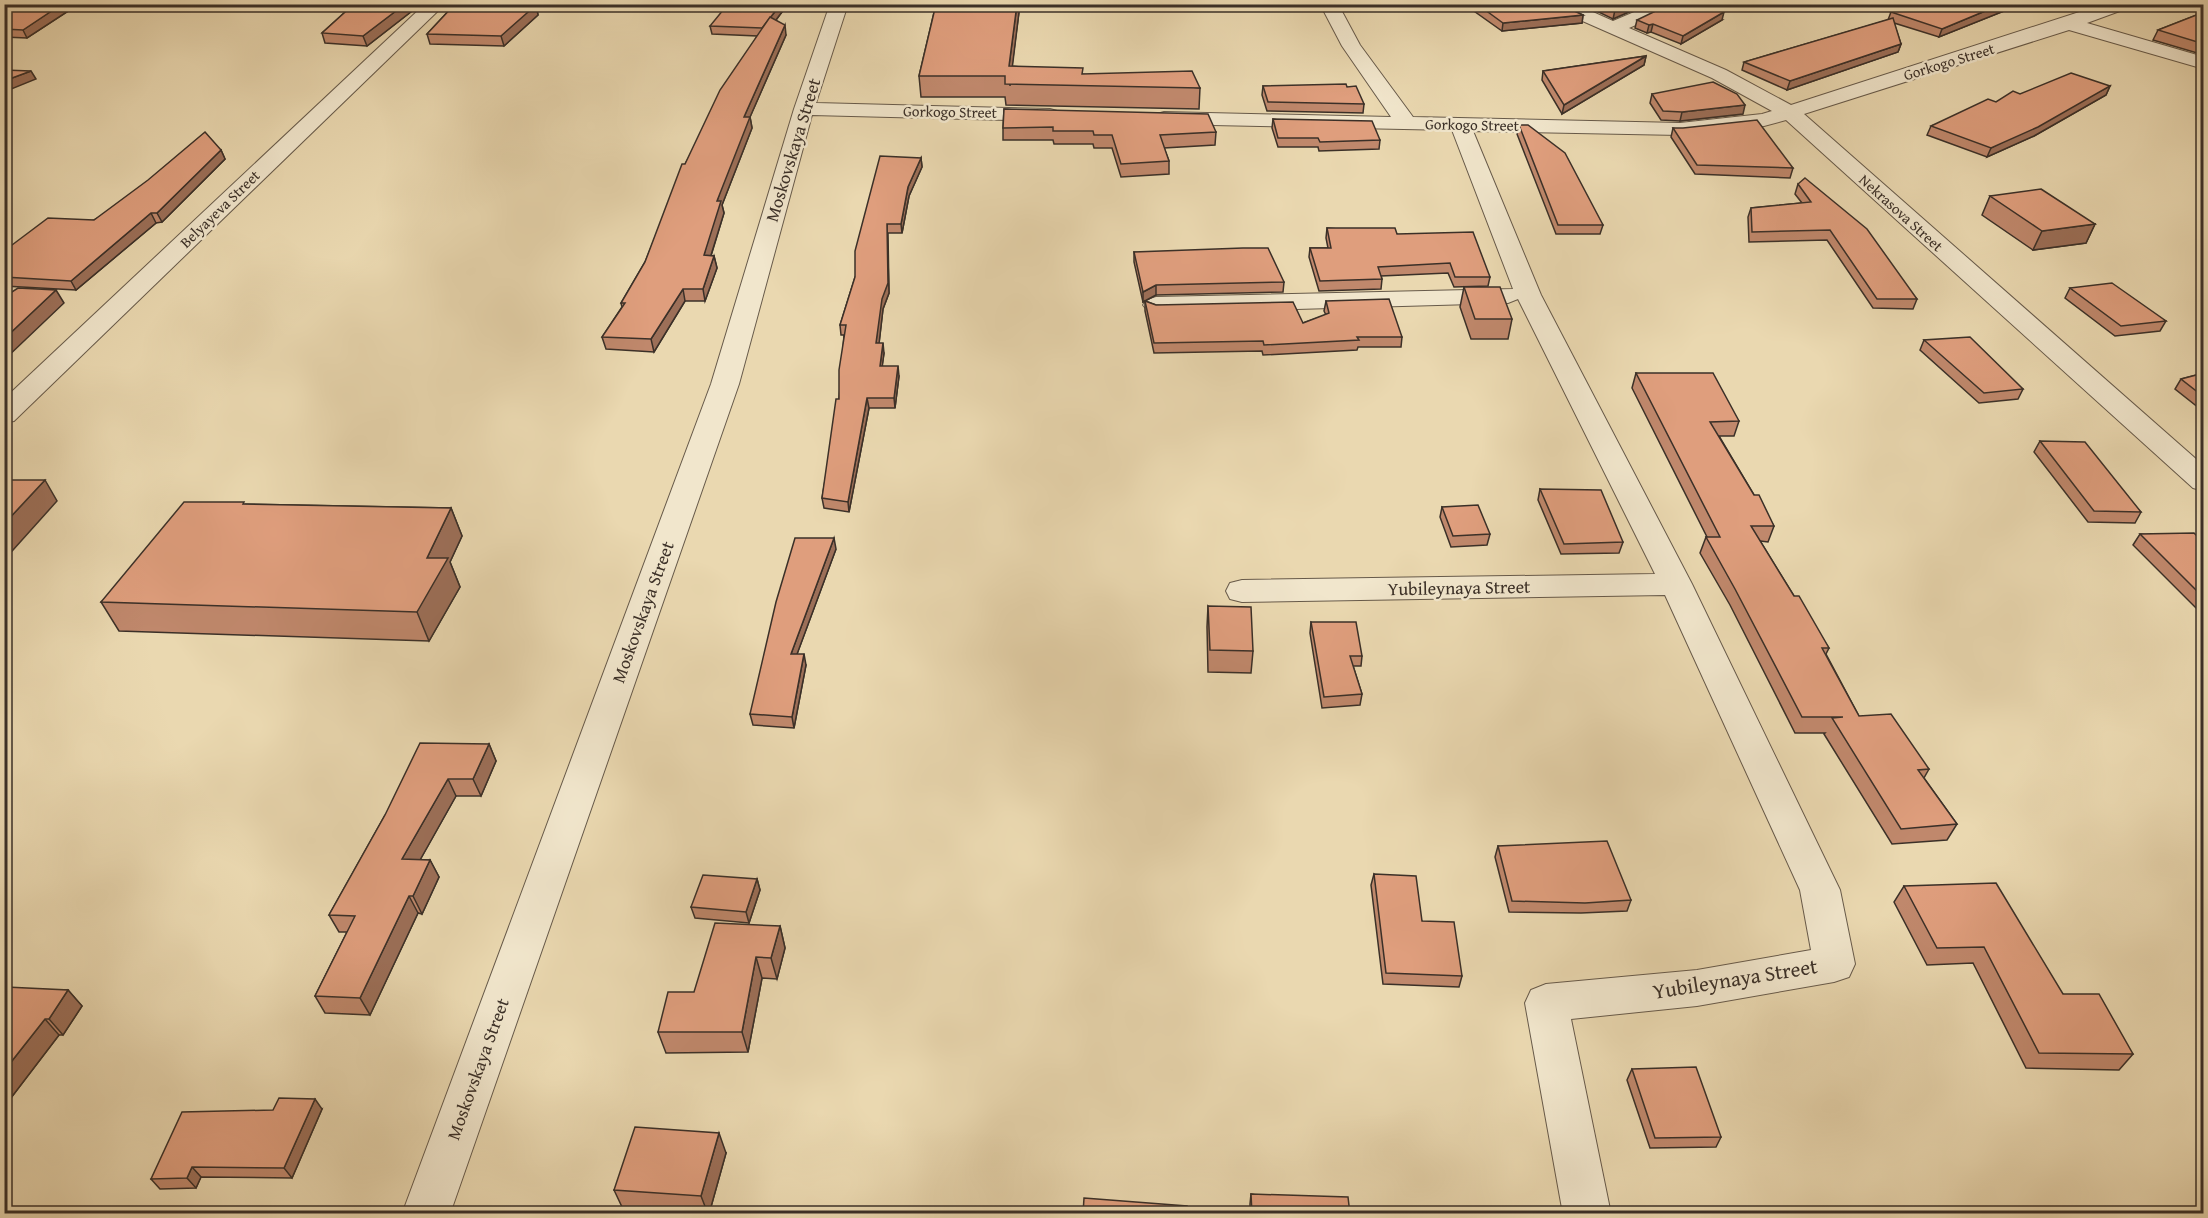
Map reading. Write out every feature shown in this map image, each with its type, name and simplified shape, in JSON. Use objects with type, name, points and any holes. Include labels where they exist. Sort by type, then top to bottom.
[{"type":"street","name":"Belyayeva Street","points":[[4,415],[436,4]]},
{"type":"street","name":"Moskovskaya Street","points":[[426,1214],[725,384],[804,109],[839,4]]},
{"type":"street","points":[[1329,4],[1351,46],[1407,124]]},
{"type":"street","name":"Nekrasova Street","points":[[1559,4],[1719,74],[1788,112],[2204,482]]},
{"type":"street","points":[[1613,28],[1669,4]]},
{"type":"street","name":"Gorkogo Street","points":[[1147,117],[1680,129],[1764,120],[2069,24],[2122,4]]},
{"type":"street","points":[[2069,24],[2204,63]]},
{"type":"street","name":"Gorkogo Street","points":[[804,109],[1064,115]]},
{"type":"street","name":"Yubileynaya Street","points":[[1460,124],[1528,295],[1676,584],[1820,890],[1834,964],[1697,988],[1546,1004],[1587,1214]]},
{"type":"street","points":[[1156,305],[1528,295]]},
{"type":"street","name":"Yubileynaya Street","points":[[1242,591],[1676,584]]},
{"type":"building","points":[[4,4],[62,4],[23,30],[4,29]]},
{"type":"building","points":[[354,4],[405,4],[363,36],[322,33]]},
{"type":"building","points":[[455,4],[536,5],[501,36],[427,34]]},
{"type":"building","points":[[728,4],[781,4],[762,28],[710,26]]},
{"type":"building","points":[[936,4],[1017,4],[1009,66],[1083,68],[1082,74],[1192,71],[1200,88],[1005,84],[1005,76],[919,76]]},
{"type":"building","points":[[1477,4],[1559,4],[1583,15],[1503,23]]},
{"type":"building","points":[[1601,4],[1629,4],[1615,10]]},
{"type":"building","points":[[1670,4],[1696,4],[1724,12],[1683,36],[1637,20]]},
{"type":"building","points":[[1917,4],[2002,4],[1942,29],[1891,12]]},
{"type":"building","points":[[2204,12],[2204,44],[2158,30]]},
{"type":"building","points":[[770,17],[785,25],[744,117],[750,117],[717,201],[721,201],[704,255],[714,256],[703,289],[683,289],[651,339],[602,337],[625,303],[621,303],[645,262],[682,164],[685,164],[720,90]]},
{"type":"building","points":[[1893,18],[1901,44],[1790,81],[1744,62]]},
{"type":"building","points":[[1646,56],[1564,105],[1543,71]]},
{"type":"building","points":[[4,70],[31,71],[4,81]]},
{"type":"building","points":[[2071,73],[2110,86],[2038,127],[1991,148],[1931,126],[1988,99],[1996,102],[2013,91],[2020,94]]},
{"type":"building","points":[[1713,82],[1737,94],[1745,105],[1682,112],[1663,111],[1652,94]]},
{"type":"building","points":[[1346,84],[1347,87],[1356,86],[1364,104],[1268,102],[1263,86]]},
{"type":"building","points":[[1004,109],[1208,114],[1216,132],[1160,135],[1169,161],[1121,164],[1112,135],[1094,135],[1093,131],[1053,131],[1053,127],[1003,128]]},
{"type":"building","points":[[1273,119],[1372,121],[1380,140],[1320,142],[1318,138],[1278,138]]},
{"type":"building","points":[[1757,120],[1793,168],[1697,165],[1673,128],[1683,128]]},
{"type":"building","points":[[1519,125],[1528,125],[1565,153],[1603,225],[1558,225]]},
{"type":"building","points":[[205,132],[221,150],[157,213],[151,213],[71,281],[4,277],[4,251],[48,218],[94,220],[148,180]]},
{"type":"building","points":[[880,156],[921,158],[908,187],[901,224],[887,224],[888,283],[882,299],[876,343],[883,343],[880,366],[898,366],[894,398],[867,398],[848,502],[822,498],[836,399],[839,399],[839,370],[846,325],[840,325],[855,277],[855,251]]},
{"type":"building","points":[[1805,178],[1867,229],[1917,299],[1877,299],[1830,230],[1752,232],[1751,208],[1811,202],[1798,184]]},
{"type":"building","points":[[2041,189],[2095,224],[2042,231],[1990,196]]},
{"type":"building","points":[[1327,228],[1395,228],[1397,234],[1473,232],[1490,277],[1455,277],[1450,263],[1378,267],[1382,279],[1320,281],[1310,248],[1331,248]]},
{"type":"building","points":[[1268,248],[1284,282],[1156,285],[1143,292],[1134,252]]},
{"type":"building","points":[[2112,283],[2166,321],[2121,326],[2070,288]]},
{"type":"building","points":[[1464,287],[1500,287],[1512,319],[1475,319]]},
{"type":"building","points":[[18,288],[56,290],[4,339],[4,297]]},
{"type":"building","points":[[1389,299],[1402,337],[1357,337],[1359,340],[1264,345],[1263,341],[1154,343],[1145,301],[1156,305],[1293,302],[1303,323],[1329,313],[1326,301]]},
{"type":"building","points":[[1970,337],[2023,389],[1984,393],[1924,340]]},
{"type":"building","points":[[1636,373],[1713,373],[1739,421],[1710,422],[1754,495],[1759,495],[1774,526],[1751,526],[1794,596],[1799,596],[1829,648],[1822,648],[1859,716],[1891,714],[1929,769],[1918,770],[1957,824],[1901,829],[1832,718],[1843,717],[1802,717],[1706,537],[1720,537]]},
{"type":"building","points":[[2204,373],[2204,397],[2181,379]]},
{"type":"building","points":[[2040,441],[2085,442],[2141,512],[2094,511]]},
{"type":"building","points":[[4,480],[45,480],[4,524]]},
{"type":"building","points":[[1540,489],[1601,490],[1623,542],[1564,544]]},
{"type":"building","points":[[184,502],[451,508],[427,558],[448,558],[417,612],[101,602]]},
{"type":"building","points":[[1478,505],[1490,534],[1453,536],[1442,507]]},
{"type":"building","points":[[2194,533],[2204,543],[2204,598],[2140,534]]},
{"type":"building","points":[[795,538],[834,538],[791,654],[804,654],[792,717],[750,714],[776,602]]},
{"type":"building","points":[[1208,606],[1251,607],[1253,651],[1210,650]]},
{"type":"building","points":[[1311,622],[1356,622],[1362,656],[1350,656],[1362,694],[1324,697]]},
{"type":"building","points":[[420,743],[489,744],[473,779],[448,779],[402,859],[430,860],[413,896],[409,896],[360,998],[315,996],[355,916],[329,915],[385,815]]},
{"type":"building","points":[[1607,841],[1631,900],[1585,903],[1512,901],[1498,846]]},
{"type":"building","points":[[1374,874],[1416,876],[1422,921],[1454,922],[1462,976],[1386,973]]},
{"type":"building","points":[[703,875],[757,879],[746,912],[691,907]]},
{"type":"building","points":[[1996,883],[2063,994],[2099,994],[2133,1054],[2039,1053],[1984,947],[1937,948],[1904,886]]},
{"type":"building","points":[[715,923],[780,926],[771,958],[756,957],[742,1032],[658,1032],[668,992],[694,992]]},
{"type":"building","points":[[6,987],[68,990],[49,1019],[45,1019],[4,1071],[4,989]]},
{"type":"building","points":[[1696,1067],[1721,1137],[1655,1138],[1632,1069]]},
{"type":"building","points":[[279,1098],[315,1099],[284,1168],[192,1167],[187,1178],[151,1179],[182,1112],[273,1110]]},
{"type":"building","points":[[635,1127],[719,1133],[701,1196],[614,1190]]},
{"type":"building","points":[[1251,1194],[1348,1197],[1350,1214],[1252,1214]]},
{"type":"building","points":[[1084,1198],[1187,1206],[1187,1214],[1083,1214]]}]
